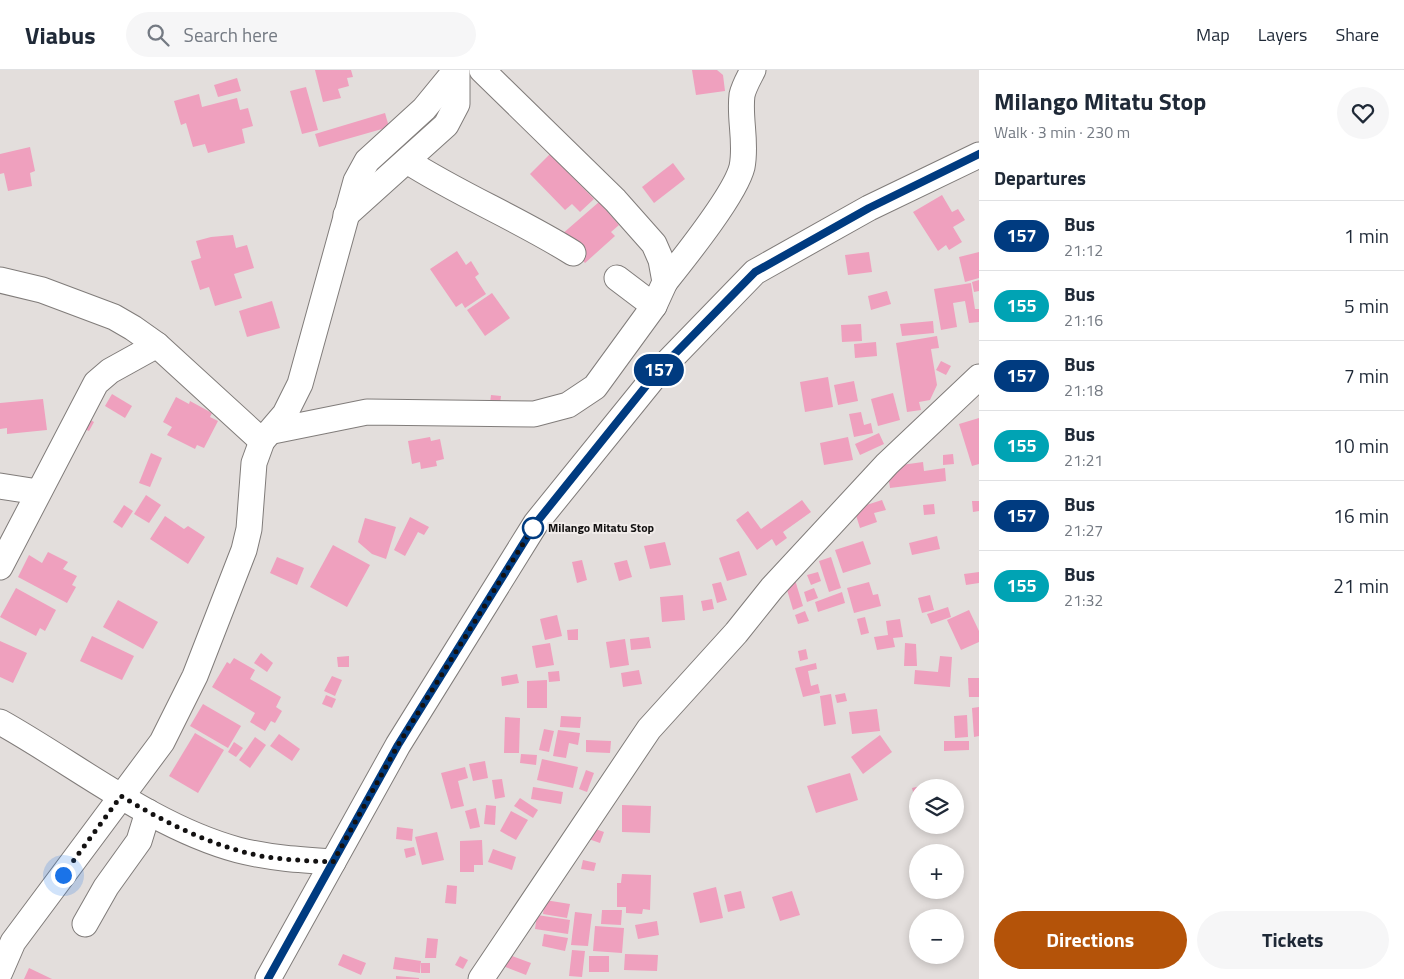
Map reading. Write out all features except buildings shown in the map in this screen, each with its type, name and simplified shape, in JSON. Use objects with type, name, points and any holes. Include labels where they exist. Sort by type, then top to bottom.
[{"type":"street","points":[[346,215],[446,125],[452,116],[459,95],[457,70]]},
{"type":"street","points":[[0,972],[13,942],[162,742],[195,676],[244,550],[249,529],[254,464],[268,436],[285,414],[300,384],[311,348],[332,261],[356,181],[366,161],[424,109],[457,70]]},
{"type":"street","points":[[482,70],[527,112],[640,226],[654,244],[661,260],[665,282]]},
{"type":"street","points":[[268,436],[367,412],[534,414],[568,405],[595,387],[654,306],[665,282],[693,246],[735,184],[741,170],[745,135],[742,96],[753,70]]},
{"type":"street","points":[[268,979],[398,745],[536,523],[658,371],[755,272],[863,211],[979,154]]},
{"type":"street","points":[[407,161],[573,253]]},
{"type":"street","points":[[617,278],[654,306]]},
{"type":"street","points":[[0,280],[42,290],[114,317],[157,345],[268,436]]},
{"type":"street","points":[[0,567],[96,384],[110,371],[157,345]]},
{"type":"street","points":[[481,979],[649,729],[736,633],[772,588],[887,464],[979,377]]},
{"type":"street","points":[[0,486],[38,492]]},
{"type":"street","points":[[0,722],[148,812],[236,849],[266,857],[333,862]]},
{"type":"street","points":[[85,924],[106,887],[140,841],[148,812]]},
{"type":"bus line","name":"157","points":[[268,979],[398,745],[536,523],[658,371],[755,272],[869,208],[979,154]]},
{"type":"place","name":"Milango Mitatu Stop","points":[[533,528]]},
{"type":"route","points":[[63,875],[121,796],[148,812],[236,849],[266,857],[333,862],[398,745],[536,523],[533,528]]}]
